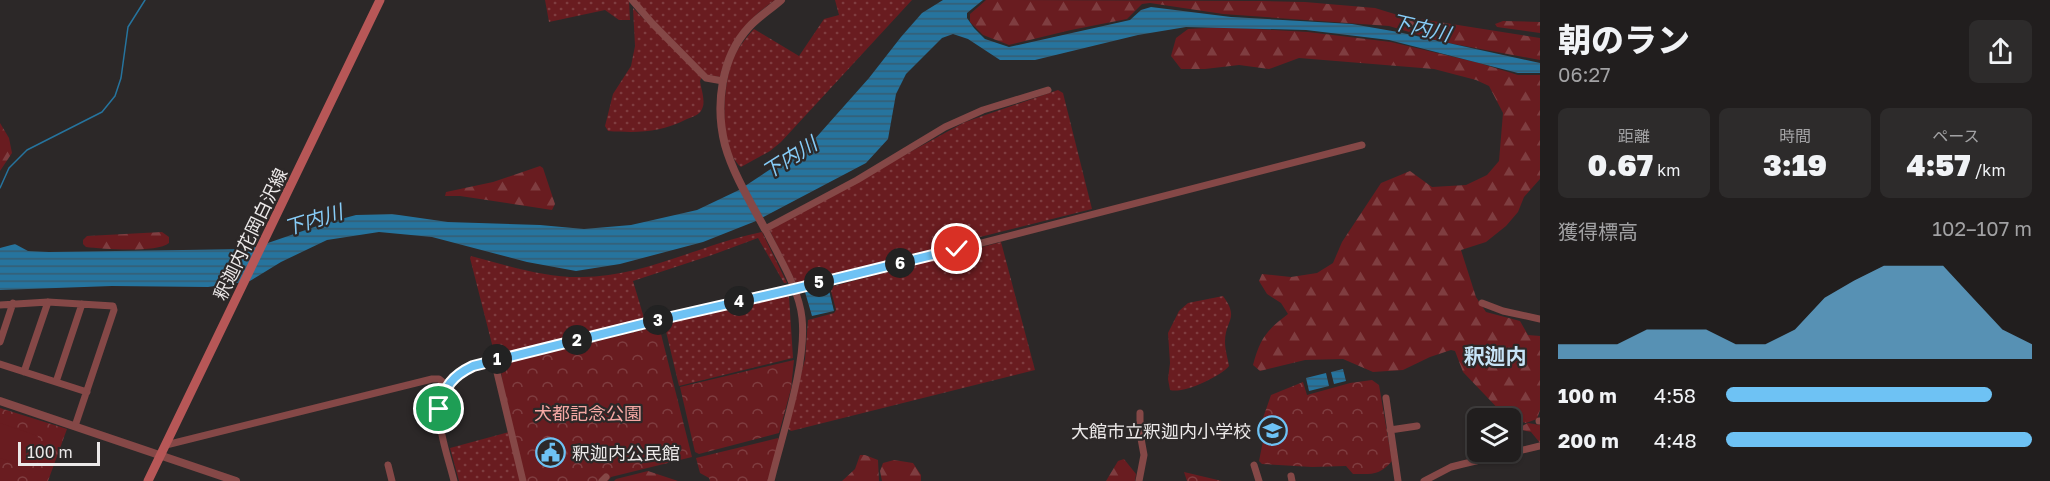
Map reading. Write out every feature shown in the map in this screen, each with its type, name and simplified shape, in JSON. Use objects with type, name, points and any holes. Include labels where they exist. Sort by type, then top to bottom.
[{"type":"main road","name":"釈迦内花岡白沢線","points":[[148,481],[380,0]]},
{"type":"street","points":[[632,0],[706,78],[723,81]]},
{"type":"street","points":[[771,481],[801,356],[802,318],[794,289],[725,146],[720,113],[723,81],[733,51],[750,26],[781,0]]},
{"type":"street","points":[[765,229],[857,180],[945,127],[982,110],[1048,90]]},
{"type":"street","points":[[454,481],[440,426],[439,409],[448,386],[460,372],[473,366],[943,253],[1362,145]]},
{"type":"street","points":[[24,372],[48,302]]},
{"type":"street","points":[[0,305],[48,302],[113,306],[114,309],[75,426]]},
{"type":"street","points":[[0,342],[13,303]]},
{"type":"street","points":[[1482,303],[1503,311],[1540,319]]},
{"type":"street","points":[[56,382],[82,304]]},
{"type":"street","points":[[494,360],[523,481]]},
{"type":"street","points":[[0,364],[87,392]]},
{"type":"street","points":[[166,445],[432,379],[439,379],[448,386]]},
{"type":"street","points":[[1386,398],[1398,481]]},
{"type":"street","points":[[0,401],[236,481]]},
{"type":"street","points":[[1139,481],[1144,455],[1140,433],[1140,413]]},
{"type":"street","points":[[1390,430],[1417,426]]},
{"type":"street","points":[[1521,450],[1540,446]]},
{"type":"street","points":[[1424,481],[1450,467],[1469,462]]},
{"type":"street","points":[[388,465],[392,481]]},
{"type":"street","points":[[1254,465],[1259,481]]},
{"type":"green space","points":[[545,0],[629,0],[630,20],[619,20],[605,10],[549,22]]},
{"type":"green space","points":[[634,0],[775,0],[739,33],[728,53],[720,77],[707,75]]},
{"type":"green space","points":[[835,0],[912,0],[781,142],[770,151],[741,167],[729,146],[724,118],[728,75],[735,54],[754,29],[799,56],[824,19],[839,15]]},
{"type":"green space","points":[[986,0],[1261,1],[1375,8],[1401,16],[1540,38],[1540,60],[1443,42],[1389,26],[1223,14],[1150,3],[1142,4],[1127,19],[1009,45],[983,35],[970,22],[970,14]]},
{"type":"green space","points":[[633,8],[702,77],[700,81],[703,106],[698,114],[667,127],[639,132],[608,131],[605,126],[613,94],[631,66],[635,46]]},
{"type":"green space","points":[[1503,21],[1540,22],[1540,33],[1497,27],[1495,24]]},
{"type":"green space","points":[[1223,27],[1308,32],[1391,42],[1479,63],[1518,75],[1540,75],[1540,179],[1524,197],[1518,212],[1506,226],[1486,242],[1461,250],[1476,297],[1486,312],[1520,321],[1528,335],[1540,336],[1540,410],[1537,419],[1526,423],[1521,422],[1521,408],[1497,408],[1463,372],[1455,351],[1451,350],[1403,370],[1373,372],[1343,359],[1305,360],[1260,371],[1253,365],[1265,335],[1288,314],[1281,303],[1267,294],[1259,281],[1262,274],[1291,277],[1317,273],[1333,263],[1342,242],[1381,183],[1410,171],[1432,187],[1466,185],[1487,175],[1499,161],[1503,113],[1489,86],[1476,80],[1434,69],[1299,58],[1269,69],[1239,65],[1181,69],[1171,56],[1176,38],[1188,29]]},
{"type":"green space","points":[[1058,90],[1063,93],[1092,209],[796,283],[769,229],[965,122]]},
{"type":"green space","points":[[0,123],[9,138],[12,153],[0,171]]},
{"type":"green space","points":[[540,166],[543,168],[555,204],[552,210],[460,196],[445,196],[446,192],[493,182]]},
{"type":"green space","points":[[162,232],[169,237],[169,243],[153,248],[104,249],[86,247],[83,244],[87,236]]},
{"type":"green space","points":[[762,232],[787,283],[784,283],[758,238],[633,281],[644,318],[495,356],[471,256],[551,275],[602,276],[649,266],[739,237]]},
{"type":"green space","points":[[1001,242],[1035,370],[791,431],[787,428],[805,359],[808,320],[834,313],[836,310],[830,287]]},
{"type":"green space","points":[[789,296],[793,358],[679,386],[664,323]]},
{"type":"green space","points":[[1223,296],[1231,315],[1225,342],[1229,366],[1201,384],[1176,391],[1170,390],[1168,333],[1179,311],[1188,303]]},
{"type":"green space","name":"犬都記念公園","points":[[659,326],[692,457],[611,477],[608,481],[525,481],[505,399],[500,365]]},
{"type":"green space","points":[[794,360],[791,389],[779,433],[699,454],[695,452],[680,387]]},
{"type":"green space","points":[[1372,380],[1379,385],[1392,461],[1379,472],[1353,474],[1346,466],[1312,467],[1262,464],[1259,461],[1264,436],[1263,418],[1271,395],[1303,382],[1307,395],[1350,383]]},
{"type":"green space","points":[[0,408],[67,429],[48,481],[0,481]]},
{"type":"green space","points":[[0,423],[38,436],[28,467],[0,458]]},
{"type":"green space","points":[[1528,423],[1540,425],[1540,443],[1531,432],[1522,430],[1522,426]]},
{"type":"green space","points":[[509,432],[522,481],[459,481],[450,448]]},
{"type":"green space","points":[[778,438],[769,481],[710,481],[700,473],[696,458]]},
{"type":"green space","points":[[860,455],[878,460],[879,481],[842,481],[855,469]]},
{"type":"green space","points":[[1124,459],[1136,474],[1135,481],[1106,481],[1118,461]]},
{"type":"green space","points":[[894,460],[913,463],[921,475],[921,481],[882,481],[880,471],[883,463]]},
{"type":"green space","points":[[648,471],[678,481],[614,481],[616,479]]},
{"type":"green space","points":[[1184,472],[1222,481],[1187,481]]},
{"type":"water","name":"下内川","points":[[943,0],[983,0],[967,13],[967,18],[985,39],[1009,47],[1130,20],[1141,10],[1151,7],[1231,17],[1352,24],[1540,63],[1540,73],[1518,73],[1389,40],[1306,30],[1186,27],[1138,35],[1035,60],[1000,60],[968,39],[953,34],[942,38],[906,74],[896,94],[888,139],[866,163],[756,221],[703,242],[620,264],[576,271],[527,262],[432,237],[379,232],[327,240],[281,262],[250,281],[208,287],[112,286],[0,290],[0,248],[15,244],[28,251],[49,252],[250,249],[356,215],[392,214],[448,222],[584,229],[631,225],[697,210],[739,190],[813,141],[922,13]]},
{"type":"water","points":[[828,286],[834,311],[812,316],[805,292]]},
{"type":"water","points":[[1343,369],[1346,381],[1334,384],[1331,372]]},
{"type":"water","points":[[1326,373],[1329,386],[1309,391],[1306,378]]},
{"type":"waterway","points":[[0,188],[9,168],[27,150],[102,112],[115,96],[121,78],[128,27],[145,0]]},
{"type":"place","name":"大館市立釈迦内小学校","points":[[1272,431]]},
{"type":"place","name":"釈迦内公民館","points":[[551,453]]},
{"type":"district","name":"釈迦内","points":[[1495,356]]},
{"type":"route","points":[[439,409],[443,394],[451,381],[460,372],[473,366],[957,249]]}]
